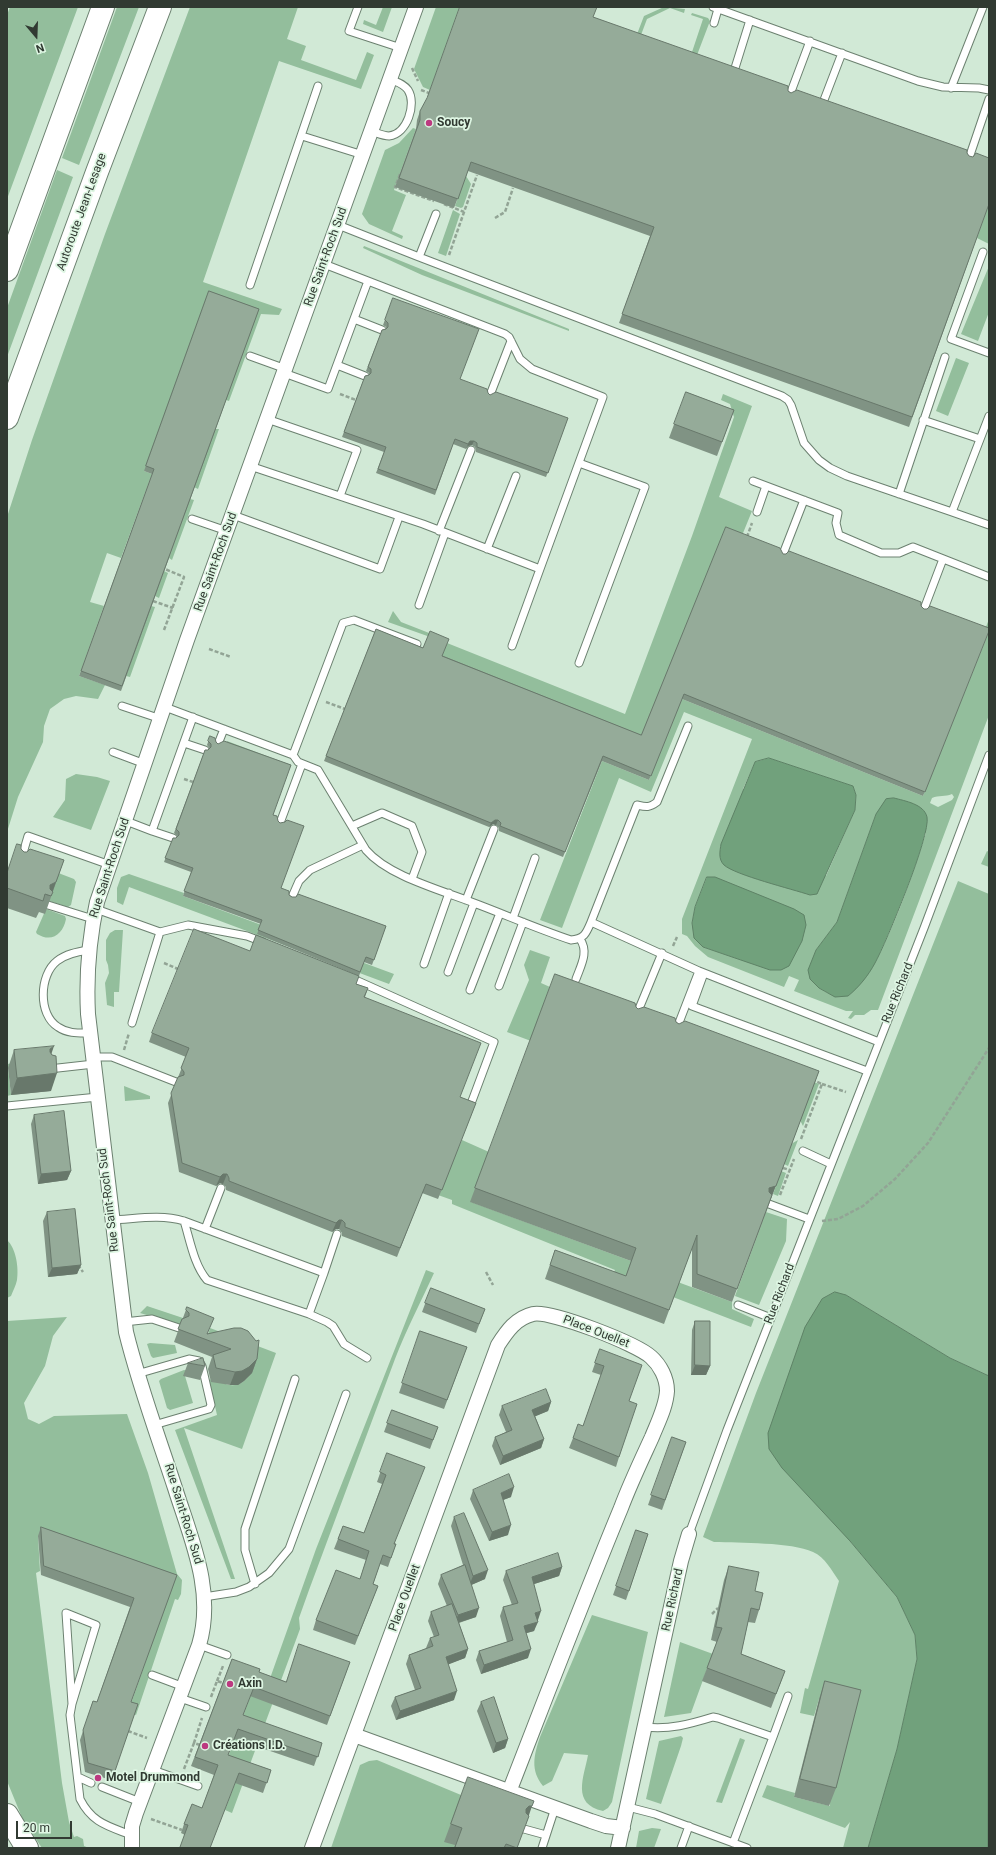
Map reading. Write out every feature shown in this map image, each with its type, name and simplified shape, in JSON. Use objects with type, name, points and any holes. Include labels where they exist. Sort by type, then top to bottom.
[{"type":"highway","points":[[7,270],[103,7]]},
{"type":"highway","name":"Autoroute Jean-Lesage","points":[[7,418],[97,172],[160,7]]},
{"type":"highway","points":[[7,1815],[27,1848]]},
{"type":"street","name":"Rue Saint-Roch Sud","points":[[131,1841],[138,1808],[199,1645],[204,1620],[204,1596],[194,1549],[137,1374],[124,1322],[90,1033],[87,992],[88,950],[94,914],[145,764],[250,466],[416,7]]},
{"type":"street","name":"Place Ouellet","points":[[312,1848],[494,1356],[504,1335],[510,1327],[521,1319],[535,1314],[548,1314],[602,1333],[643,1351],[657,1364],[666,1383],[666,1401],[621,1507],[509,1792]]},
{"type":"street","name":"Rue Richard","points":[[618,1848],[681,1561],[689,1534]]},
{"type":"street","points":[[354,1735],[606,1826],[623,1828]]},
{"type":"lane","points":[[358,7],[349,31],[401,48]]},
{"type":"lane","points":[[951,88],[983,7]]},
{"type":"lane","points":[[714,22],[716,8],[918,81],[951,88],[979,88],[989,90]]},
{"type":"lane","points":[[734,68],[750,20]]},
{"type":"lane","points":[[789,97],[810,41]]},
{"type":"lane","points":[[824,100],[842,53]]},
{"type":"lane","points":[[371,131],[386,136],[392,135],[400,130],[409,117],[412,103],[409,91],[400,83],[390,79]]},
{"type":"lane","points":[[250,285],[318,86]]},
{"type":"lane","points":[[968,161],[989,99]]},
{"type":"lane","points":[[302,136],[363,155]]},
{"type":"lane","points":[[419,258],[436,214]]},
{"type":"lane","points":[[338,225],[419,258],[782,396],[788,400],[791,406],[804,442],[819,460],[847,476],[989,525]]},
{"type":"lane","points":[[983,252],[951,340],[989,353]]},
{"type":"lane","points":[[324,264],[506,334],[520,359],[532,369],[603,397],[512,646]]},
{"type":"lane","points":[[250,356],[328,389],[368,281]]},
{"type":"lane","points":[[354,319],[382,330]]},
{"type":"lane","points":[[490,395],[511,341]]},
{"type":"lane","points":[[899,494],[945,358]]},
{"type":"lane","points":[[337,365],[365,376]]},
{"type":"lane","points":[[952,512],[989,416]]},
{"type":"lane","points":[[267,419],[357,450],[340,496]]},
{"type":"lane","points":[[923,420],[980,439]]},
{"type":"lane","points":[[419,605],[442,532],[471,450]]},
{"type":"lane","points":[[579,463],[645,487],[580,663]]},
{"type":"lane","points":[[250,466],[399,516],[540,569]]},
{"type":"lane","points":[[488,549],[516,476]]},
{"type":"lane","points":[[753,481],[838,513],[836,523],[837,530],[842,538],[880,553],[899,553],[913,547],[989,577]]},
{"type":"lane","points":[[757,512],[766,486]]},
{"type":"lane","points":[[783,554],[804,500]]},
{"type":"lane","points":[[233,516],[380,569],[399,516]]},
{"type":"lane","points":[[192,519],[227,531]]},
{"type":"lane","points":[[924,609],[943,559]]},
{"type":"lane","points":[[293,755],[343,623],[354,620],[417,644]]},
{"type":"lane","points":[[122,706],[193,717],[293,755],[298,762],[318,770],[363,846],[374,860],[412,879],[571,940],[580,939],[585,935],[637,805],[645,807],[651,806],[657,802],[688,726]]},
{"type":"lane","points":[[152,831],[193,717]]},
{"type":"lane","points":[[218,744],[224,729]]},
{"type":"lane","points":[[184,743],[205,750]]},
{"type":"lane","points":[[113,752],[145,764]]},
{"type":"lane","name":"Rue Richard","points":[[689,1534],[808,1221],[924,928],[989,755]]},
{"type":"lane","points":[[280,823],[302,764]]},
{"type":"lane","points":[[352,826],[382,813],[412,826],[422,852],[412,879]]},
{"type":"lane","points":[[126,820],[173,838]]},
{"type":"lane","points":[[466,900],[494,829]]},
{"type":"lane","points":[[19,865],[28,836],[110,865]]},
{"type":"lane","points":[[292,897],[299,881],[310,870],[363,846]]},
{"type":"lane","points":[[513,918],[535,858]]},
{"type":"lane","points":[[424,964],[449,893]]},
{"type":"lane","points":[[448,972],[474,903]]},
{"type":"lane","points":[[48,906],[94,914],[160,932],[188,925],[247,936],[268,944]]},
{"type":"lane","points":[[470,990],[500,913]]},
{"type":"lane","points":[[499,986],[523,922]]},
{"type":"lane","points":[[591,922],[702,972],[879,1042]]},
{"type":"lane","points":[[132,1023],[160,932]]},
{"type":"lane","points":[[576,979],[585,951],[585,946],[580,939]]},
{"type":"lane","points":[[88,950],[72,953],[56,962],[48,972],[43,995],[47,1012],[56,1027],[75,1033],[90,1033]]},
{"type":"lane","points":[[635,1018],[662,953]]},
{"type":"lane","points":[[675,1033],[702,972]]},
{"type":"lane","points":[[702,972],[692,1006],[867,1071]]},
{"type":"lane","points":[[344,975],[494,1042],[472,1102]]},
{"type":"lane","points":[[48,1069],[112,1056],[176,1082]]},
{"type":"lane","points":[[7,1106],[98,1097]]},
{"type":"lane","points":[[803,1151],[831,1164]]},
{"type":"lane","points":[[205,1229],[221,1188]]},
{"type":"lane","points":[[769,1204],[808,1221]]},
{"type":"lane","points":[[112,1220],[164,1216],[184,1221],[324,1273]]},
{"type":"lane","points":[[184,1221],[196,1259],[203,1275],[208,1280],[309,1314],[327,1322],[333,1326],[344,1344],[367,1358]]},
{"type":"lane","points":[[309,1314],[337,1234]]},
{"type":"lane","points":[[738,1304],[771,1318]]},
{"type":"lane","points":[[124,1322],[152,1319],[179,1328]]},
{"type":"lane","points":[[137,1374],[189,1359],[199,1361],[202,1366],[211,1405],[209,1408],[154,1425]]},
{"type":"lane","points":[[255,1584],[245,1550],[245,1529],[295,1379]]},
{"type":"lane","points":[[204,1596],[242,1591],[255,1584],[269,1573],[289,1549],[346,1394]]},
{"type":"lane","points":[[72,1704],[96,1625],[66,1613],[72,1704],[70,1724],[80,1799],[91,1816],[131,1841]]},
{"type":"lane","points":[[199,1645],[227,1655]]},
{"type":"lane","points":[[152,1675],[206,1707]]},
{"type":"lane","points":[[733,1843],[788,1696]]},
{"type":"lane","points":[[645,1727],[672,1728],[718,1718],[773,1737]]},
{"type":"lane","points":[[153,1770],[198,1786]]},
{"type":"lane","points":[[78,1777],[91,1783]]},
{"type":"lane","points":[[102,1787],[138,1808]]},
{"type":"lane","points":[[628,1807],[650,1812],[746,1848]]},
{"type":"lane","points":[[542,1848],[555,1808]]},
{"type":"lane","points":[[681,1848],[689,1826]]},
{"type":"lane","points":[[524,1829],[546,1835]]},
{"type":"path","points":[[421,89],[429,93]]},
{"type":"path","points":[[401,172],[395,187],[464,212]]},
{"type":"path","points":[[448,258],[477,175]]},
{"type":"path","points":[[495,218],[505,212],[513,188]]},
{"type":"path","points":[[328,389],[356,400]]},
{"type":"path","points":[[746,540],[757,512]]},
{"type":"path","points":[[164,630],[184,576],[165,569]]},
{"type":"path","points":[[153,601],[173,608]]},
{"type":"path","points":[[209,649],[231,657]]},
{"type":"path","points":[[315,697],[344,709]]},
{"type":"path","points":[[121,1060],[132,1023]]},
{"type":"path","points":[[808,1221],[838,1219],[863,1206],[895,1179],[928,1142],[989,1048]]},
{"type":"path","points":[[808,1078],[837,1089]]},
{"type":"path","points":[[800,1142],[822,1084]]},
{"type":"path","points":[[779,1197],[795,1156]]},
{"type":"path","points":[[783,1168],[790,1170]]},
{"type":"path","points":[[76,1262],[83,1272]]},
{"type":"path","points":[[486,1272],[493,1285]]},
{"type":"path","points":[[712,1614],[718,1608]]},
{"type":"path","points":[[180,1780],[206,1707],[217,1681],[223,1683]]},
{"type":"path","points":[[194,1743],[200,1745]]},
{"type":"path","points":[[138,1808],[182,1830]]},
{"type":"shaded area","points":[[10,7],[78,7],[7,199],[7,15]]},
{"type":"shaded area","points":[[117,7],[139,7],[79,165],[62,158]]},
{"type":"shaded area","points":[[190,7],[298,7],[287,39],[306,46],[301,60],[356,80],[367,52],[374,55],[361,89],[279,61],[203,282],[282,309],[279,315],[261,314],[229,401],[226,400],[144,471],[152,474],[121,558],[107,553],[90,602],[104,606],[79,676],[105,685],[98,699],[76,696],[64,699],[50,709],[44,726],[43,742],[18,797],[7,832],[7,517],[32,440],[105,234]]},
{"type":"shaded area","points":[[383,7],[392,7],[383,32],[363,24],[364,20],[376,25]]},
{"type":"shaded area","points":[[436,7],[460,7],[430,90],[423,87],[414,69]]},
{"type":"shaded area","points":[[664,7],[685,9],[684,13],[670,8],[647,19],[638,43],[634,42],[644,16]]},
{"type":"shaded area","points":[[692,13],[708,18],[710,21],[694,63],[689,61],[703,19],[691,15]]},
{"type":"shaded area","points":[[413,128],[416,129],[394,190],[406,195],[392,231],[403,236],[402,239],[369,224],[362,214],[385,150],[399,143]]},
{"type":"shaded area","points":[[57,170],[73,177],[7,357],[7,308]]},
{"type":"shaded area","points":[[466,176],[471,184],[463,207],[461,208],[455,206]]},
{"type":"shaded area","points":[[989,204],[989,244],[977,238]]},
{"type":"shaded area","points":[[453,210],[460,214],[446,256],[438,253]]},
{"type":"shaded area","points":[[364,246],[569,329],[569,331],[422,275],[363,248]]},
{"type":"shaded area","points":[[989,266],[989,312],[978,341],[961,334]]},
{"type":"shaded area","points":[[956,358],[969,363],[948,416],[936,411]]},
{"type":"shaded area","points":[[723,394],[752,406],[719,497],[752,511],[741,538],[640,740],[440,660],[447,643],[625,714],[692,536],[734,417],[730,404],[721,400]]},
{"type":"shaded area","points":[[215,429],[219,429],[198,489],[194,487]]},
{"type":"shaded area","points":[[190,499],[194,500],[172,560],[169,558]]},
{"type":"shaded area","points":[[164,571],[168,573],[159,598],[155,596]]},
{"type":"shaded area","points":[[151,606],[155,607],[130,677],[126,676]]},
{"type":"shaded area","points":[[393,611],[401,622],[447,640],[447,643],[388,622]]},
{"type":"shaded area","points":[[989,619],[989,715],[878,1010],[871,1010],[864,1015],[855,1015],[851,1019],[848,1018],[853,1011],[846,1011],[794,991],[799,980],[789,976],[784,987],[708,957],[695,946],[687,936],[682,934],[682,919],[752,739],[684,712],[651,792],[619,778],[562,928],[540,920],[602,761],[649,780],[682,699],[923,796],[988,634],[984,632]],"holes":[[[769,758],[853,786],[856,795],[855,810],[826,876],[743,789],[755,762]],[[952,794],[954,797],[952,800],[938,807],[930,803],[932,798]],[[876,814],[926,833],[904,897],[885,942],[874,963],[848,996],[832,995],[819,988],[811,980],[816,950],[837,922]],[[707,877],[742,960],[703,947],[692,923],[695,907]]]},
{"type":"shaded area","points":[[227,741],[291,765],[289,770],[225,747]]},
{"type":"shaded area","points":[[769,758],[853,786],[856,795],[855,810],[817,894],[810,895],[751,877],[730,869],[722,863],[720,855],[721,844],[755,762]]},
{"type":"shaded area","points":[[76,774],[97,777],[110,781],[91,830],[53,817],[65,800],[66,779]]},
{"type":"shaded area","points":[[894,798],[914,804],[925,813],[927,817],[926,828],[922,845],[907,889],[881,952],[872,968],[860,985],[848,996],[835,997],[819,988],[810,979],[808,970],[816,950],[837,922],[876,814],[886,799]]},
{"type":"shaded area","points":[[987,851],[989,852],[989,867],[981,864]]},
{"type":"shaded area","points":[[27,861],[74,879],[76,882],[71,905],[68,907],[49,901]]},
{"type":"shaded area","points":[[129,874],[184,893],[183,896],[394,974],[389,984],[129,887],[123,905],[117,902],[117,888],[121,877]]},
{"type":"shaded area","points":[[707,877],[715,877],[794,909],[804,915],[806,925],[802,941],[789,966],[781,970],[770,970],[703,947],[694,938],[692,923],[695,907]]},
{"type":"shaded area","points":[[958,881],[989,894],[989,1376],[950,1358],[846,1295],[850,1541],[897,1597],[915,1635],[917,1659],[897,1749],[868,1848],[843,1848],[850,1822],[845,1828],[762,1797],[767,1785],[795,1793],[794,1797],[830,1806],[819,1699],[814,1716],[800,1713],[805,1688],[808,1689],[839,1581],[821,1557],[813,1552],[792,1546],[714,1542],[703,1537],[756,1393]]},
{"type":"shaded area","points":[[46,909],[65,916],[66,919],[65,924],[56,936],[47,938],[42,937],[36,932]]},
{"type":"shaded area","points":[[115,930],[123,930],[119,992],[114,992],[114,1007],[107,1005],[105,983],[109,973],[106,960],[106,940],[110,933]]},
{"type":"shaded area","points":[[530,950],[550,957],[541,983],[550,987],[531,1041],[507,1032],[529,980],[524,965]]},
{"type":"shaded area","points":[[47,1060],[8,1068],[11,1095],[7,1096],[7,1064]]},
{"type":"shaded area","points":[[759,1061],[819,1084],[803,1126],[800,1120]]},
{"type":"shaded area","points":[[124,1086],[150,1096],[150,1099],[125,1101]]},
{"type":"shaded area","points":[[462,1140],[489,1152],[471,1202],[631,1261],[675,1281],[732,1302],[732,1309],[754,1319],[751,1327],[613,1274],[615,1270],[452,1204],[452,1200],[438,1195]]},
{"type":"shaded area","points":[[798,1140],[788,1166],[784,1164],[791,1144]]},
{"type":"shaded area","points":[[781,1171],[786,1173],[778,1196],[773,1194]]},
{"type":"shaded area","points":[[766,1212],[787,1219],[786,1241],[759,1305],[735,1296]]},
{"type":"shaded area","points":[[7,1240],[15,1253],[18,1270],[15,1286],[11,1296],[7,1298]]},
{"type":"shaded area","points":[[426,1270],[434,1273],[395,1359],[309,1590],[299,1618],[300,1629],[232,1813],[225,1810],[236,1781],[221,1776],[256,1681],[268,1684],[316,1549]]},
{"type":"shaded area","points":[[835,1292],[846,1295],[950,1358],[989,1376],[988,1848],[868,1848],[897,1749],[917,1659],[915,1635],[897,1597],[850,1541],[782,1468],[769,1449],[768,1433],[805,1327],[822,1299]]},
{"type":"shaded area","points":[[147,1306],[183,1318],[180,1325],[140,1313]]},
{"type":"shaded area","points":[[67,1317],[53,1336],[45,1366],[24,1403],[28,1419],[39,1424],[54,1416],[127,1414],[148,1473],[177,1574],[182,1580],[181,1594],[178,1600],[175,1599],[136,1715],[128,1712],[173,1584],[38,1537],[40,1571],[36,1573],[62,1783],[69,1822],[74,1837],[77,1836],[83,1839],[84,1846],[89,1848],[42,1848],[23,1820],[7,1781],[7,1321]]},
{"type":"shaded area","points":[[210,1328],[276,1353],[242,1449],[184,1428],[235,1579],[231,1579],[175,1430],[217,1415],[209,1380],[215,1378],[226,1384],[236,1385],[245,1380],[253,1369],[208,1335]]},
{"type":"shaded area","points":[[147,1344],[175,1345],[177,1353],[153,1358]]},
{"type":"shaded area","points":[[184,1370],[196,1372],[185,1376],[193,1403],[170,1410],[167,1408],[159,1381]]},
{"type":"shaded area","points":[[592,1615],[648,1632],[612,1802],[608,1808],[603,1811],[593,1807],[583,1796],[582,1789],[588,1755],[564,1753],[552,1781],[543,1786],[536,1774],[534,1762],[540,1737]]},
{"type":"shaded area","points":[[680,1642],[782,1679],[780,1684],[711,1658],[691,1713],[664,1717]]},
{"type":"shaded area","points":[[681,1736],[683,1738],[681,1746],[661,1804],[646,1799],[659,1741]]},
{"type":"shaded area","points":[[740,1738],[745,1740],[722,1803],[716,1802]]},
{"type":"shaded area","points":[[377,1760],[461,1795],[462,1848],[331,1848],[360,1765],[369,1761]]},
{"type":"shaded area","points":[[652,1828],[661,1829],[654,1848],[636,1848],[639,1831]]},
{"type":"building","points":[[460,7],[597,7],[593,17],[788,86],[788,91],[791,93],[797,90],[967,150],[969,156],[973,157],[976,153],[989,158],[989,204],[912,417],[622,314],[654,227],[471,162],[458,199],[399,178],[420,120],[420,111],[427,98]]},
{"type":"building","points":[[209,291],[259,309],[122,686],[81,671],[154,469],[146,466]]},
{"type":"building","points":[[393,298],[479,329],[460,379],[487,389],[490,395],[496,392],[568,418],[548,473],[477,447],[477,443],[474,441],[470,441],[468,444],[455,439],[436,490],[378,469],[386,447],[344,432],[365,376],[371,373],[371,369],[368,367],[382,330],[388,327],[388,323],[385,320]]},
{"type":"building","points":[[686,392],[734,410],[722,442],[674,424]]},
{"type":"building","points":[[726,527],[780,548],[783,554],[786,554],[789,551],[921,602],[921,606],[924,609],[927,609],[930,606],[989,628],[925,792],[684,694],[651,776],[603,756],[565,852],[500,826],[501,823],[498,820],[491,823],[326,756],[376,629],[423,648],[430,631],[449,639],[442,656],[641,735]]},
{"type":"building","points":[[210,736],[215,738],[218,744],[224,741],[291,765],[273,815],[277,816],[280,823],[287,820],[304,826],[281,888],[289,891],[289,895],[292,897],[296,897],[298,894],[386,926],[374,960],[366,957],[360,972],[258,930],[262,920],[184,891],[193,868],[165,858],[173,838],[176,838],[179,835],[179,832],[176,829],[205,750],[208,750],[211,747],[211,744],[208,741]]},
{"type":"building","points":[[17,844],[21,845],[21,849],[24,852],[27,852],[30,849],[64,860],[56,882],[50,885],[50,889],[53,892],[51,896],[45,894],[43,901],[7,888],[7,873]]},
{"type":"building","points":[[194,929],[250,951],[256,935],[359,976],[356,984],[368,988],[364,997],[481,1043],[460,1097],[476,1103],[442,1190],[426,1184],[400,1248],[345,1227],[345,1223],[342,1220],[339,1220],[336,1223],[229,1181],[227,1174],[223,1174],[220,1177],[182,1163],[171,1093],[178,1077],[184,1075],[181,1068],[189,1048],[152,1033]]},
{"type":"building","points":[[555,974],[635,1003],[638,1009],[644,1007],[675,1018],[676,1022],[679,1024],[685,1021],[819,1071],[776,1186],[769,1188],[769,1192],[772,1195],[737,1289],[697,1274],[697,1235],[669,1310],[550,1265],[555,1250],[626,1276],[636,1248],[475,1188]]},
{"type":"building","points":[[54,1046],[50,1049],[50,1052],[52,1055],[56,1056],[57,1073],[17,1078],[14,1050]]},
{"type":"building","points":[[64,1111],[71,1171],[41,1174],[34,1115]]},
{"type":"building","points":[[75,1209],[81,1265],[52,1268],[47,1212]]},
{"type":"building","points":[[431,1288],[485,1309],[479,1324],[425,1303]]},
{"type":"building","points":[[187,1307],[214,1318],[207,1334],[234,1328],[241,1328],[248,1331],[256,1341],[259,1340],[257,1359],[249,1367],[242,1371],[235,1372],[216,1368],[213,1355],[231,1349],[178,1329],[182,1319],[189,1316],[189,1313],[186,1310]]},
{"type":"building","points":[[695,1321],[710,1321],[710,1366],[695,1365]]},
{"type":"building","points":[[420,1331],[467,1347],[447,1400],[402,1383]]},
{"type":"building","points":[[600,1349],[642,1365],[629,1401],[637,1404],[619,1457],[573,1438],[578,1424],[583,1426],[604,1366],[595,1363]]},
{"type":"building","points":[[203,1358],[205,1366],[188,1363]]},
{"type":"building","points":[[546,1389],[551,1402],[532,1410],[544,1439],[503,1456],[495,1437],[512,1430],[502,1406]]},
{"type":"building","points":[[392,1410],[438,1427],[433,1440],[387,1423]]},
{"type":"building","points":[[672,1437],[686,1442],[665,1500],[651,1495]]},
{"type":"building","points":[[387,1453],[425,1467],[394,1544],[396,1544],[391,1558],[383,1555],[373,1584],[378,1586],[358,1636],[316,1620],[336,1570],[360,1579],[369,1551],[338,1539],[343,1526],[364,1533],[386,1475],[380,1472]]},
{"type":"building","points":[[509,1474],[514,1487],[501,1493],[511,1525],[492,1532],[473,1490]]},
{"type":"building","points":[[464,1513],[488,1570],[473,1576],[454,1517]]},
{"type":"building","points":[[41,1527],[177,1575],[131,1702],[138,1704],[115,1771],[88,1763],[83,1730],[93,1701],[97,1702],[134,1598],[44,1566]]},
{"type":"building","points":[[636,1530],[648,1534],[629,1591],[616,1586]]},
{"type":"building","points":[[558,1553],[562,1567],[532,1577],[541,1611],[535,1613],[538,1622],[524,1626],[531,1649],[484,1665],[479,1651],[513,1640],[503,1607],[518,1603],[506,1571]]},
{"type":"building","points":[[465,1565],[479,1608],[458,1615],[441,1575]]},
{"type":"building","points":[[729,1566],[759,1572],[755,1591],[763,1593],[759,1610],[751,1608],[741,1654],[785,1671],[776,1694],[707,1668],[722,1628],[716,1627]]},
{"type":"building","points":[[452,1604],[468,1649],[446,1657],[457,1691],[400,1711],[395,1697],[421,1688],[409,1655],[433,1646],[430,1638],[439,1635],[431,1612]]},
{"type":"building","points":[[299,1644],[350,1662],[330,1716],[254,1687],[243,1715],[322,1743],[318,1757],[238,1729],[228,1755],[271,1770],[267,1783],[239,1773],[210,1848],[180,1847],[188,1825],[184,1824],[192,1804],[202,1808],[218,1765],[195,1757],[232,1659],[260,1669],[259,1672],[286,1682]]},
{"type":"building","points":[[825,1681],[861,1690],[836,1788],[800,1779]]},
{"type":"building","points":[[494,1697],[508,1739],[496,1743],[481,1702]]},
{"type":"building","points":[[468,1777],[534,1801],[532,1806],[529,1806],[526,1809],[526,1813],[529,1816],[517,1848],[506,1844],[504,1848],[455,1847],[462,1828],[451,1824]]},
{"type":"place","name":"Soucy","points":[[429,123]]},
{"type":"place","name":"Axin","points":[[230,1684]]},
{"type":"place","name":"Créations I.D.","points":[[205,1746]]},
{"type":"place","name":"Motel Drummond","points":[[98,1778]]}]
